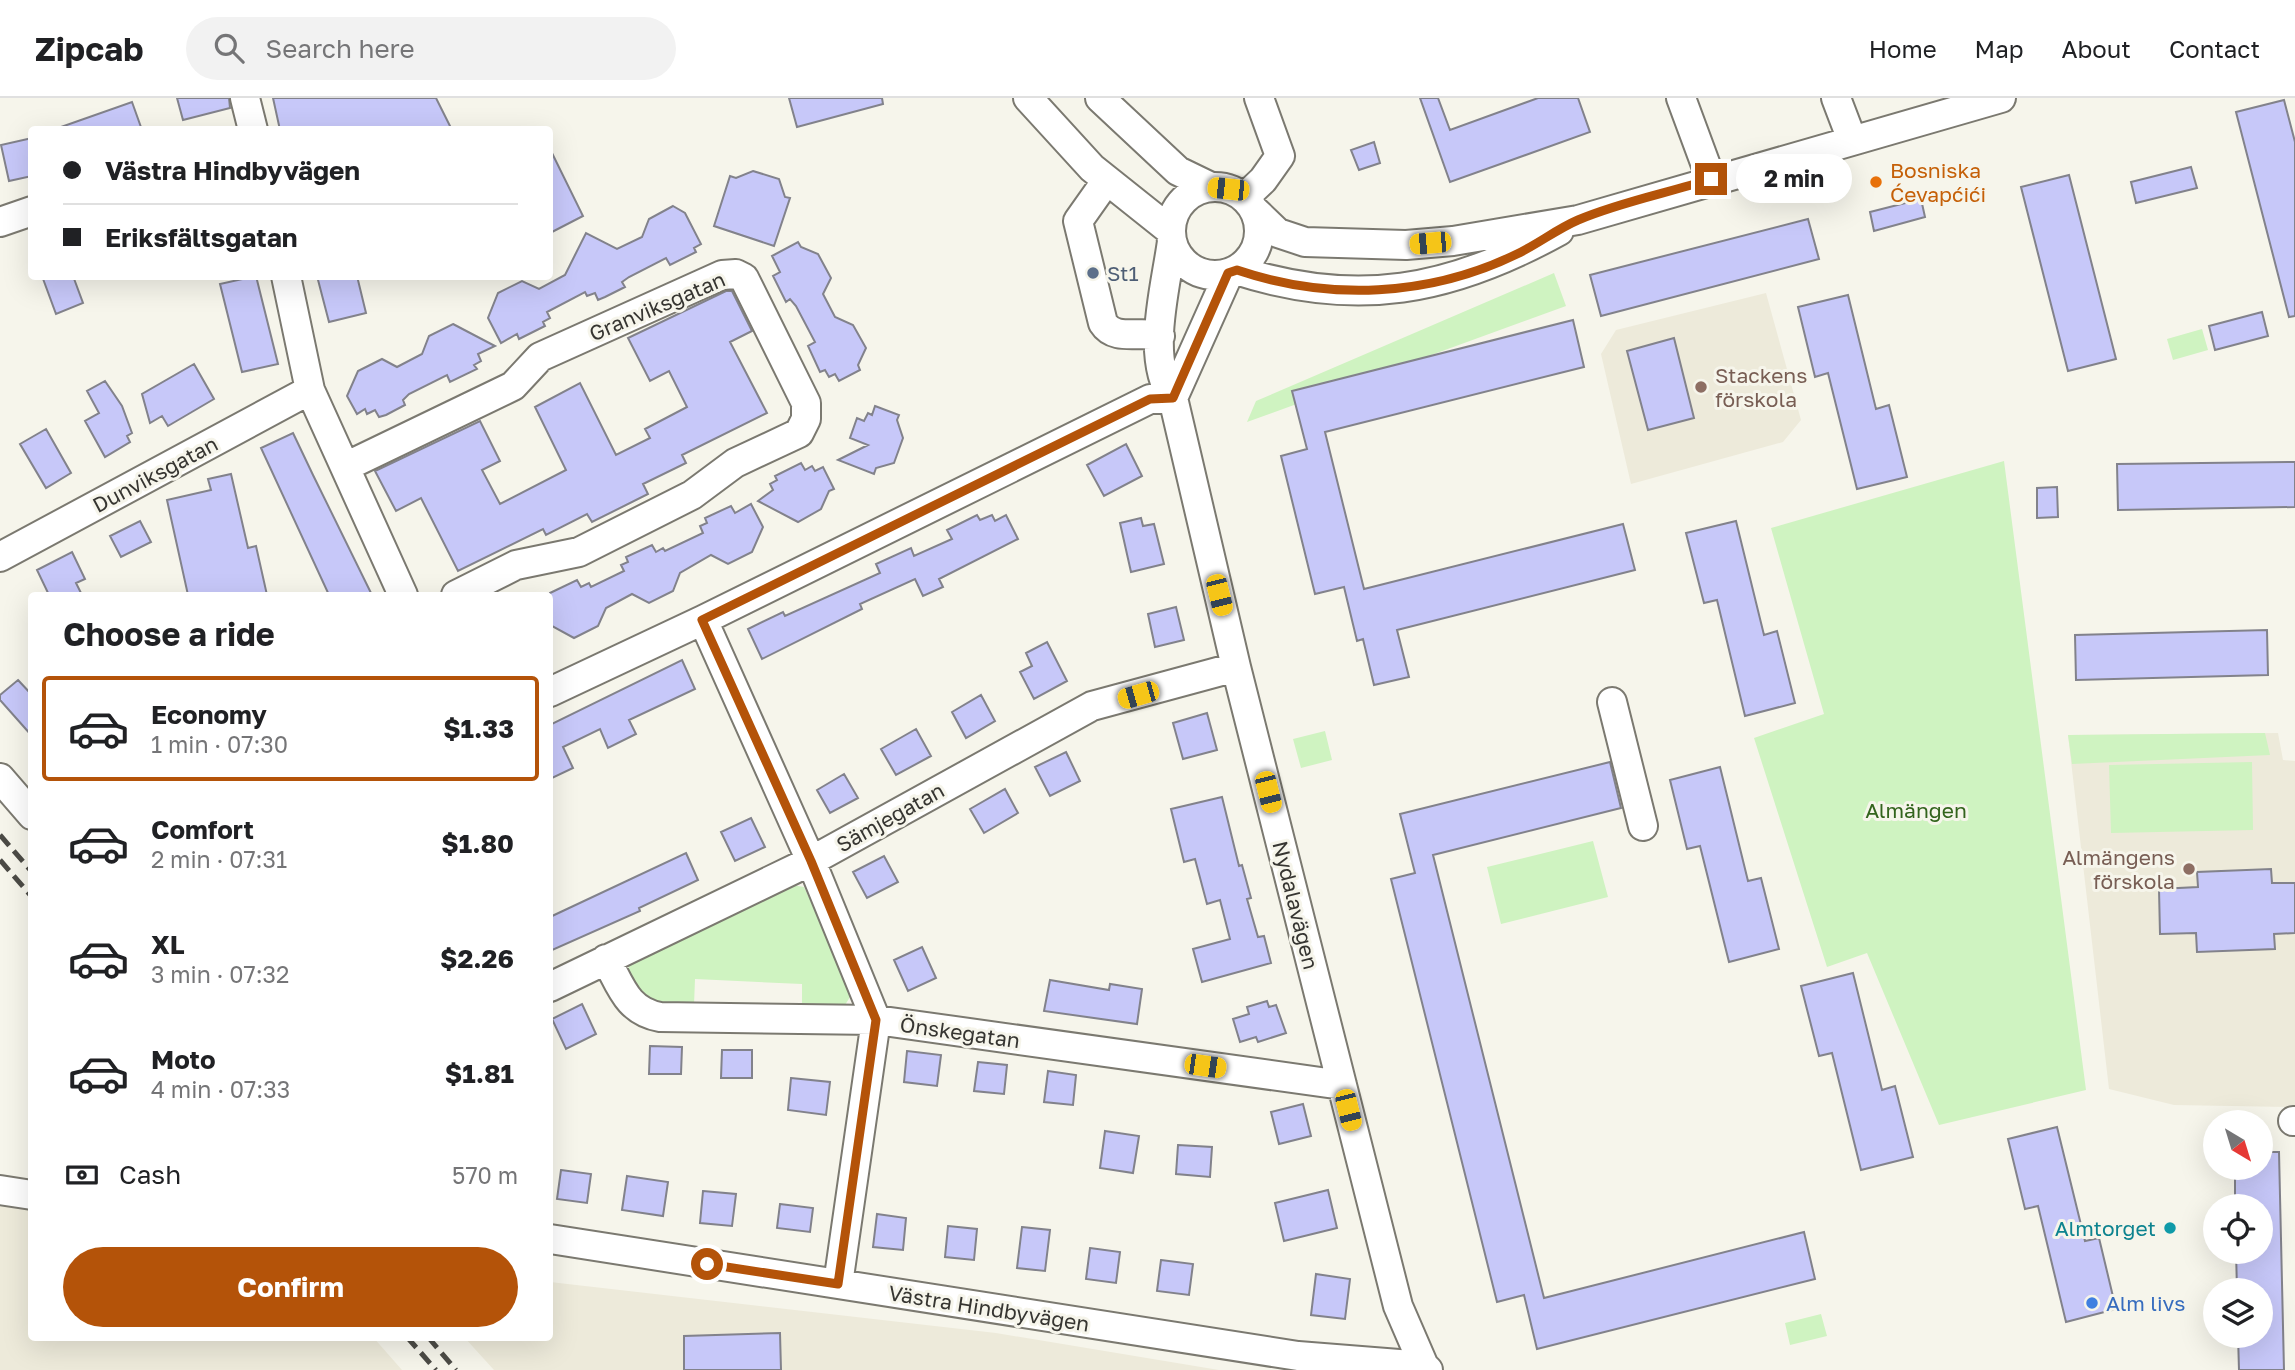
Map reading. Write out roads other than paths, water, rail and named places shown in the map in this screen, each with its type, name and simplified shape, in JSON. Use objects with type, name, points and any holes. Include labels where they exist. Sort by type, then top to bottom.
[{"type":"street","points":[[245,98],[252,126]]},
{"type":"street","points":[[1028,98],[1107,180],[1171,236],[1187,265],[1207,274],[1233,271],[1296,285],[1386,291],[1413,288],[1454,278],[1516,255],[1578,220]]},
{"type":"street","points":[[1100,98],[1178,171],[1211,187],[1228,189],[1249,204],[1266,225],[1278,233],[1305,242],[1406,245],[1453,241],[1578,220],[1711,179],[2001,98]]},
{"type":"street","points":[[553,691],[1150,399],[1173,398],[1233,271],[1253,254],[1258,243],[1259,232],[1249,204],[1280,156],[1259,98]]},
{"type":"street","points":[[1681,98],[1711,179]]},
{"type":"street","points":[[1836,98],[1852,140]]},
{"type":"street","points":[[1107,180],[1078,221],[1103,323],[1108,331],[1116,334],[1151,333],[1160,337]]},
{"type":"street","points":[[1171,236],[1174,215],[1182,201],[1195,192],[1211,187]]},
{"type":"street","points":[[0,222],[28,212]]},
{"type":"street","name":"Nydalavägen","points":[[1171,236],[1159,357],[1164,384],[1173,398],[1236,667],[1398,1306],[1426,1368]]},
{"type":"street","name":"Granviksgatan","points":[[345,467],[513,386],[540,357],[722,275],[736,274],[744,278],[806,403],[806,419],[799,433],[735,463],[692,495],[579,552],[516,565],[462,592]]},
{"type":"street","points":[[287,280],[310,390],[402,592]]},
{"type":"street","name":"Dunviksgatan","points":[[0,557],[310,390]]},
{"type":"street","points":[[702,620],[811,861],[876,1020],[838,1284]]},
{"type":"street","name":"Sämjegatan","points":[[553,986],[811,861],[1092,706],[1236,667]]},
{"type":"street","points":[[1612,702],[1643,826]]},
{"type":"street","points":[[0,778],[28,810]]},
{"type":"street","name":"Önskegatan","points":[[606,959],[634,1008],[643,1014],[684,1019],[876,1020],[1342,1085]]},
{"type":"street","points":[[0,1190],[28,1194]]},
{"type":"street","name":"Västra Hindbyvägen","points":[[553,1239],[1298,1356],[1426,1368]]},
{"type":"railway","points":[[0,835],[28,867]]},
{"type":"railway","points":[[0,860],[28,892]]},
{"type":"railway","points":[[411,1341],[436,1370]]},
{"type":"railway","points":[[431,1341],[456,1370]]},
{"type":"place","name":"Bosniska Ćevapćići","points":[[1876,182]]},
{"type":"place","name":"St1","points":[[1093,273]]},
{"type":"place","name":"Stackens förskola","points":[[1701,387]]},
{"type":"place","name":"Almängens förskola","points":[[2189,869]]},
{"type":"place","name":"Almtorget","points":[[2170,1228]]},
{"type":"place","name":"Alm livs","points":[[2092,1303]]},
{"type":"park label","name":"Almängen","points":[[1916,810]]}]
